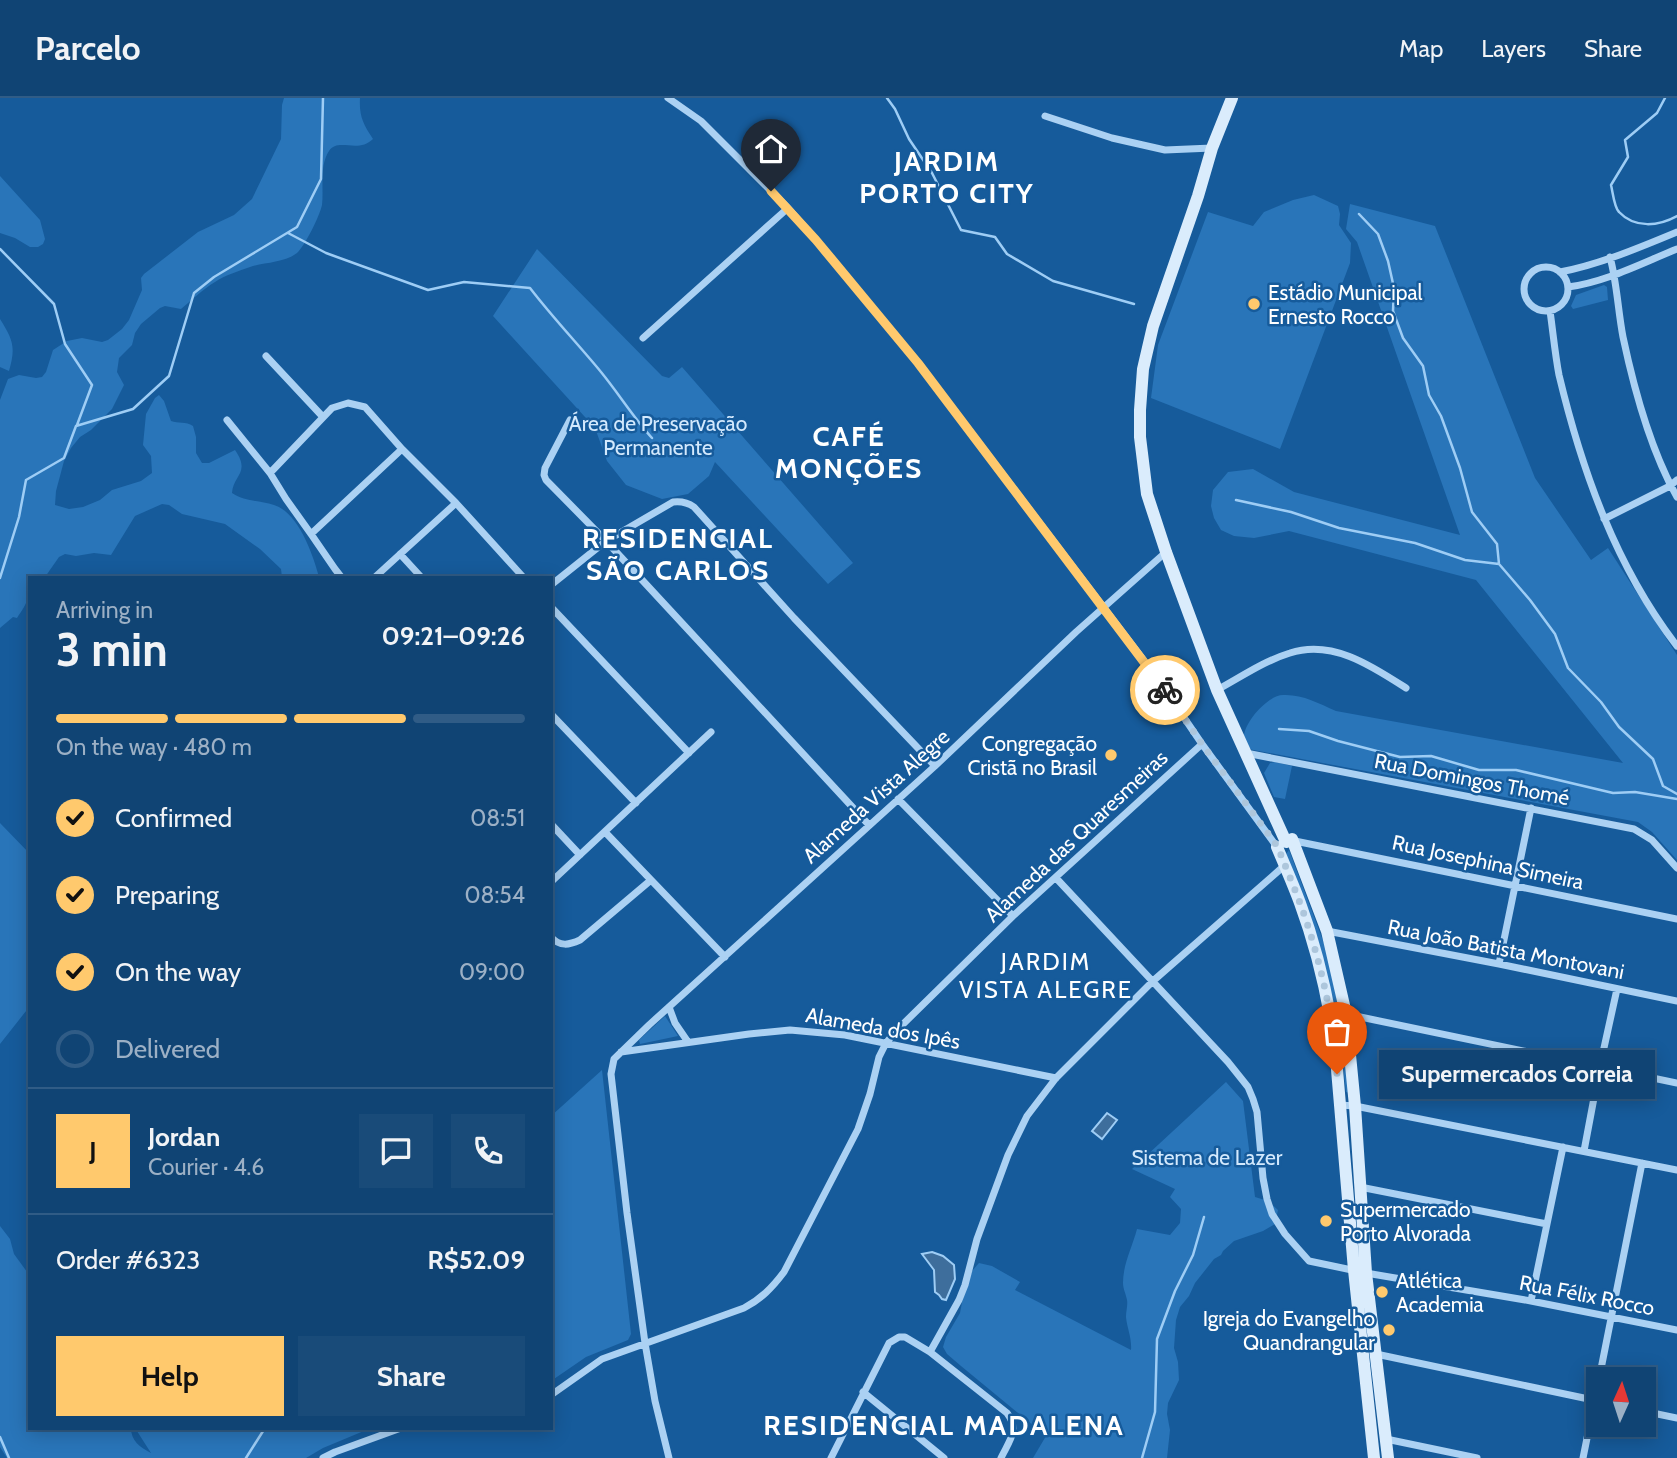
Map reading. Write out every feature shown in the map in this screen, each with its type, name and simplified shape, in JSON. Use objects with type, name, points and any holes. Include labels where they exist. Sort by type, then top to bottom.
[{"type":"main road","points":[[1232,98],[1212,148],[1198,197],[1153,326],[1143,369],[1140,437],[1144,478],[1166,552],[1217,690],[1327,931],[1346,1014],[1360,1187],[1360,1272],[1376,1354],[1388,1458]]},
{"type":"main road","points":[[1285,843],[1284,866],[1300,903],[1327,993],[1335,1046],[1360,1272],[1374,1458]]},
{"type":"street","points":[[668,98],[701,121],[788,208],[918,363],[1155,676],[1202,744],[1285,843]]},
{"type":"street","points":[[1045,116],[1111,138],[1165,150],[1212,148]]},
{"type":"street","points":[[643,338],[788,208]]},
{"type":"street","points":[[1560,272],[1611,257],[1677,232]]},
{"type":"street","points":[[1568,287],[1615,275],[1677,249]]},
{"type":"street","points":[[1611,257],[1623,336],[1637,393],[1657,454],[1674,483],[1677,497]]},
{"type":"street","points":[[1541,268],[1551,268],[1560,272],[1568,287],[1562,304],[1550,311],[1541,311],[1526,299],[1524,284],[1529,275],[1541,268]]},
{"type":"street","points":[[1550,311],[1559,373],[1581,456],[1604,519],[1637,587],[1677,646]]},
{"type":"street","points":[[266,356],[323,417]]},
{"type":"street","points":[[271,473],[332,408],[348,402],[365,407],[522,576]]},
{"type":"street","points":[[227,420],[271,473],[340,576]]},
{"type":"street","points":[[570,421],[550,457],[544,475],[546,480],[606,541],[869,825]]},
{"type":"street","points":[[311,534],[402,449]]},
{"type":"street","points":[[1604,519],[1674,483]]},
{"type":"street","points":[[553,583],[606,541],[673,502],[684,502],[694,507],[934,766]]},
{"type":"street","points":[[376,576],[456,503]]},
{"type":"street","name":"Alameda Vista Alegre","points":[[621,1052],[1166,552]]},
{"type":"street","points":[[400,554],[420,576]]},
{"type":"street","points":[[553,609],[689,753]]},
{"type":"street","points":[[1217,690],[1268,662],[1290,652],[1309,648],[1328,649],[1350,656],[1376,668],[1406,688]]},
{"type":"street","points":[[553,716],[636,803]]},
{"type":"street","points":[[553,880],[711,732]]},
{"type":"street","name":"Alameda das Quaresmeiras","points":[[886,1043],[903,1023],[1013,916],[1202,744]]},
{"type":"street","name":"Rua Domingos Thomé","points":[[1245,753],[1634,828],[1652,839],[1677,868]]},
{"type":"street","points":[[898,799],[1013,916]]},
{"type":"street","points":[[1499,964],[1531,808]]},
{"type":"street","points":[[553,826],[580,855]]},
{"type":"street","points":[[605,832],[725,957]]},
{"type":"street","name":"Rua Josephina Simeira","points":[[1285,843],[1677,919]]},
{"type":"street","points":[[930,1352],[959,1300],[977,1239],[1008,1155],[1027,1116],[1056,1078],[1153,981],[1284,866]]},
{"type":"street","name":"Rua Félix Rocco","points":[[1056,878],[1228,1062],[1248,1087],[1257,1112],[1263,1178],[1272,1214],[1285,1234],[1309,1261],[1677,1330]]},
{"type":"street","points":[[553,938],[561,944],[580,940],[651,880]]},
{"type":"street","name":"Rua João Batista Montovani","points":[[1327,931],[1677,1001]]},
{"type":"street","points":[[1584,1151],[1617,989]]},
{"type":"street","points":[[669,1007],[675,1023],[688,1042]]},
{"type":"street","points":[[1346,1014],[1677,1083]]},
{"type":"street","name":"Alameda dos Ipês","points":[[621,1052],[790,1030],[845,1035],[1056,1078]]},
{"type":"street","points":[[553,1394],[602,1359],[744,1308],[774,1286],[784,1272],[858,1129],[876,1066],[886,1043]]},
{"type":"street","points":[[621,1052],[614,1059],[611,1074],[627,1213],[645,1343],[669,1458]]},
{"type":"street","points":[[1340,1105],[1677,1170]]},
{"type":"street","points":[[1531,1301],[1563,1147]]},
{"type":"street","points":[[1601,1367],[1642,1163]]},
{"type":"street","points":[[1360,1187],[1547,1224]]},
{"type":"street","points":[[831,1458],[888,1343],[905,1337],[930,1352],[1012,1419],[1014,1429],[1001,1458]]},
{"type":"street","points":[[1376,1354],[1586,1398]]},
{"type":"street","points":[[863,1392],[944,1458]]},
{"type":"street","points":[[1656,1414],[1677,1418]]},
{"type":"street","points":[[323,1458],[335,1451],[395,1430]]},
{"type":"street","points":[[1583,1458],[1588,1437]]},
{"type":"street","points":[[1386,1439],[1477,1458]]},
{"type":"green space","points":[[284,98],[360,98],[362,120],[373,139],[361,145],[338,145],[329,151],[323,170],[321,210],[297,253],[286,259],[228,275],[206,288],[181,309],[165,306],[141,324],[132,345],[119,358],[117,372],[124,385],[112,409],[71,448],[64,461],[55,505],[69,509],[83,507],[100,500],[112,490],[141,481],[152,473],[151,456],[143,445],[146,414],[159,395],[171,421],[193,426],[196,453],[202,463],[209,463],[235,450],[240,458],[241,469],[232,493],[283,509],[304,536],[319,576],[282,576],[281,569],[260,549],[225,524],[182,514],[169,505],[162,504],[135,516],[111,555],[65,554],[59,557],[46,576],[28,576],[28,598],[24,608],[17,618],[13,617],[0,628],[0,400],[8,379],[19,375],[42,377],[53,350],[67,341],[82,338],[102,342],[108,340],[129,320],[142,290],[141,278],[144,274],[198,232],[234,215],[252,199],[281,139]]},
{"type":"green space","points":[[0,176],[40,220],[45,239],[38,247],[30,247],[0,233]]},
{"type":"green space","name":"Estádio Municipal Ernesto Rocco","points":[[1314,195],[1338,206],[1339,225],[1351,243],[1350,263],[1280,449],[1151,398],[1158,345],[1208,212],[1253,226],[1264,212]]},
{"type":"green space","points":[[1350,204],[1435,226],[1535,478],[1591,560],[1608,548],[1677,655],[1677,860],[1652,832],[1638,822],[1248,749],[1244,739],[1252,718],[1270,700],[1277,696],[1290,695],[1336,711],[1623,763],[1476,580],[1289,531],[1254,538],[1234,536],[1221,530],[1214,518],[1211,506],[1213,490],[1228,472],[1253,469],[1294,492],[1460,535],[1357,242],[1346,229]]},
{"type":"green space","name":"Área de Preservação Permanente","points":[[537,249],[662,376],[669,378],[682,367],[853,563],[828,584],[715,462],[709,476],[688,494],[662,499],[626,485],[607,461],[595,428],[493,316]]},
{"type":"green space","points":[[1604,285],[1607,287],[1608,300],[1573,309],[1571,306],[1576,295]]},
{"type":"green space","points":[[0,319],[12,344],[9,371],[0,367]]},
{"type":"green space","points":[[1270,763],[1292,766],[1285,799],[1274,797],[1264,773]]},
{"type":"green space","points":[[0,823],[28,852],[28,1009],[0,1044]]},
{"type":"green space","points":[[1289,850],[1328,954],[1344,1038],[1350,1093],[1346,1092],[1340,1040],[1286,854]]},
{"type":"green space","points":[[665,1016],[678,1036],[640,1044],[639,1040]]},
{"type":"green space","points":[[602,1070],[631,1334],[628,1340],[586,1357],[553,1380],[553,1114]]},
{"type":"green space","name":"Sistema de Lazer","points":[[1226,1082],[1243,1101],[1255,1197],[1268,1201],[1278,1210],[1275,1224],[1234,1241],[1214,1259],[1180,1307],[1174,1348],[1179,1380],[1168,1403],[1170,1430],[1167,1458],[1033,1458],[1046,1436],[947,1354],[943,1347],[960,1313],[972,1271],[979,1263],[992,1266],[1020,1282],[1015,1290],[1131,1350],[1123,1276],[1137,1229],[1170,1235],[1180,1223],[1181,1209],[1170,1197],[1175,1189],[1132,1169]]},
{"type":"green space","points":[[0,1226],[10,1239],[14,1254],[28,1273],[28,1430],[131,1430],[137,1443],[151,1453],[136,1430],[366,1430],[306,1458],[7,1458],[0,1447]]},
{"type":"shaded area","points":[[1107,1113],[1117,1120],[1102,1139],[1092,1131]]},
{"type":"shaded area","points":[[932,1252],[943,1256],[954,1265],[955,1279],[946,1300],[935,1292],[934,1270],[922,1254]]},
{"type":"waterway","points":[[0,578],[19,517],[26,480],[64,458],[76,426],[133,409],[169,376],[194,293],[214,277],[297,227],[321,179],[323,98]]},
{"type":"waterway","points":[[887,98],[909,139],[932,173],[961,230],[995,237],[1007,254],[1053,281],[1134,304]]},
{"type":"waterway","points":[[1665,98],[1657,113],[1625,140],[1628,157],[1611,185],[1617,210],[1632,221],[1655,224],[1677,216]]},
{"type":"waterway","points":[[1359,214],[1378,234],[1394,288],[1393,311],[1403,338],[1423,366],[1429,395],[1441,416],[1460,468],[1472,512],[1497,544],[1499,564],[1555,634],[1568,668],[1601,702],[1619,727],[1653,759],[1663,786],[1677,794]]},
{"type":"waterway","points":[[288,233],[326,253],[428,290],[464,282],[530,288],[652,438]]},
{"type":"waterway","points":[[0,249],[54,304],[65,344],[92,385],[77,425]]},
{"type":"waterway","points":[[1236,500],[1291,512],[1339,528],[1415,543],[1465,560],[1499,564]]},
{"type":"waterway","points":[[1279,729],[1309,731],[1400,757],[1431,756],[1479,770],[1516,770],[1613,793],[1635,792],[1677,799]]},
{"type":"waterway","points":[[1142,1458],[1155,1412],[1157,1339],[1175,1291],[1193,1255],[1204,1217]]},
{"type":"waterway","points":[[246,1458],[264,1430]]},
{"type":"waterway","points":[[0,1437],[9,1458]]},
{"type":"way so far","points":[[1165,690],[1278,847],[1300,903],[1321,969],[1331,1018],[1337,1074]]},
{"type":"place","name":"Estádio Municipal Ernesto Rocco","points":[[1254,304]]},
{"type":"place","name":"Congregação Cristã no Brasil","points":[[1111,755]]},
{"type":"place","name":"Supermercados Correia","points":[[1337,1074]]},
{"type":"place","name":"Supermercado Porto Alvorada","points":[[1326,1221]]},
{"type":"place","name":"Atlética Academia","points":[[1382,1292]]},
{"type":"place","name":"Igreja do Evangelho Quandrangular","points":[[1389,1330]]},
{"type":"district","name":"JARDIM PORTO CITY","points":[[947,177]]},
{"type":"district","name":"CAFÉ MONÇÕES","points":[[849,452]]},
{"type":"district","name":"RESIDENCIAL SÃO CARLOS","points":[[678,554]]},
{"type":"district","name":"JARDIM VISTA ALEGRE","points":[[1046,975]]},
{"type":"district","name":"RESIDENCIAL MADALENA","points":[[944,1425]]},
{"type":"route","points":[[771,191],[816,240],[918,363],[1165,690]]}]
